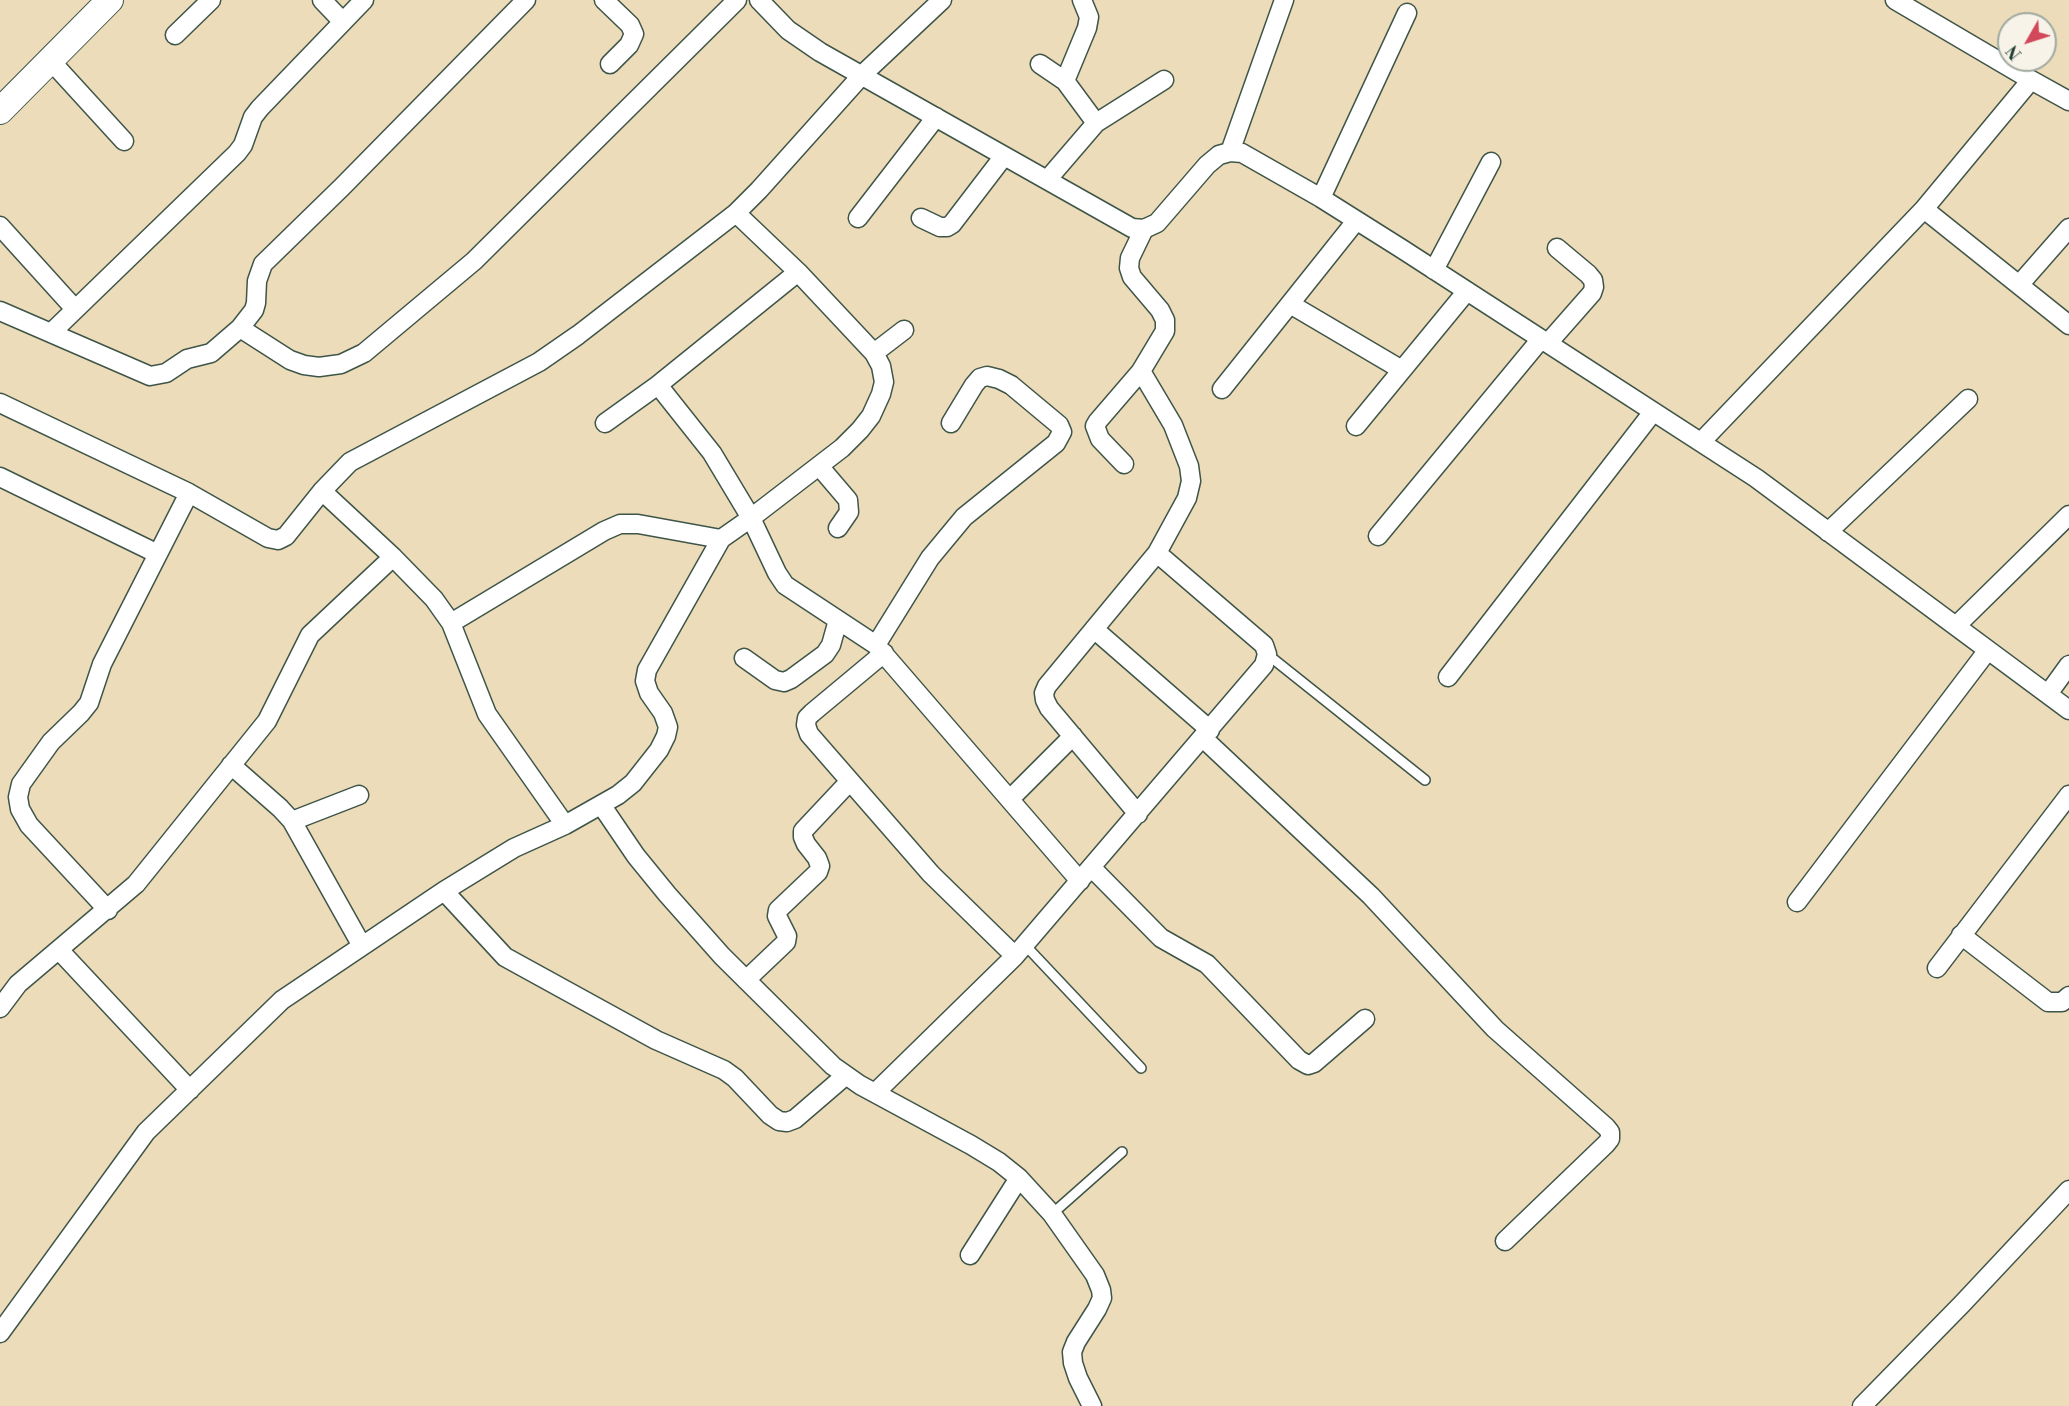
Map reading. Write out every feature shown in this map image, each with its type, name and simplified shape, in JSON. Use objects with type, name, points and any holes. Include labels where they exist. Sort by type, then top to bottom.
[{"type":"street","points":[[0,111],[110,0]]},
{"type":"street","points":[[322,0],[343,22]]},
{"type":"street","points":[[51,333],[237,153],[260,108],[364,0]]},
{"type":"street","points":[[0,311],[150,376],[166,373],[187,359],[211,353],[250,317],[256,303],[257,281],[263,264],[526,0]]},
{"type":"street","points":[[604,0],[630,26],[634,34],[629,45],[610,64]]},
{"type":"street","points":[[240,328],[290,360],[304,365],[319,367],[341,364],[364,353],[474,261],[737,0]]},
{"type":"street","points":[[759,0],[801,40],[1132,228],[1144,229],[1157,223],[1207,165],[1219,155],[1230,152],[1242,153],[1356,220],[1756,478],[2069,710]]},
{"type":"street","points":[[0,403],[189,493],[268,538],[278,540],[286,536],[341,470],[358,457],[538,362],[578,335],[736,213],[862,75],[942,0]]},
{"type":"street","points":[[1065,81],[1087,28],[1089,16],[1082,0]]},
{"type":"street","points":[[1230,152],[1284,0]]},
{"type":"street","points":[[1895,0],[2069,101]]},
{"type":"street","points":[[175,35],[202,3]]},
{"type":"street","points":[[1321,198],[1407,13]]},
{"type":"street","points":[[50,60],[124,141]]},
{"type":"street","points":[[1040,64],[1065,81],[1096,123]]},
{"type":"street","points":[[1047,180],[1096,123],[1164,80]]},
{"type":"street","points":[[1701,442],[1924,208],[2031,80]]},
{"type":"street","points":[[858,218],[936,117]]},
{"type":"street","points":[[921,218],[940,227],[952,224],[1004,156]]},
{"type":"street","points":[[1434,270],[1491,162]]},
{"type":"street","points":[[1924,208],[2069,325]]},
{"type":"street","points":[[0,1333],[146,1132],[282,1000],[444,891],[514,848],[602,806],[633,783],[658,750],[666,736],[668,726],[663,713],[649,693],[645,681],[647,670],[721,539],[752,519],[842,448],[871,416],[884,382],[881,366],[874,353],[798,272],[736,213]]},
{"type":"street","points":[[1222,390],[1356,220]]},
{"type":"street","points":[[2019,285],[2069,228]]},
{"type":"street","points":[[1124,464],[1101,439],[1095,426],[1141,371],[1165,331],[1165,320],[1160,310],[1132,278],[1129,268],[1130,258],[1144,229]]},
{"type":"street","points":[[4,238],[75,309]]},
{"type":"street","points":[[1378,536],[1544,341],[1592,293],[1593,280],[1557,248]]},
{"type":"street","points":[[605,423],[658,385],[798,272]]},
{"type":"street","points":[[1356,426],[1467,291]]},
{"type":"street","points":[[1290,304],[1402,370]]},
{"type":"street","points":[[874,353],[904,330]]},
{"type":"street","points":[[1138,814],[1049,708],[1044,693],[1047,686],[1157,553],[1187,498],[1191,481],[1189,466],[1173,425],[1141,371]]},
{"type":"street","points":[[951,423],[974,385],[980,378],[987,376],[1011,385],[1059,425],[1062,432],[1056,443],[964,518],[947,536],[930,558],[880,649],[807,718],[806,725],[809,734],[931,874],[1020,951]]},
{"type":"street","points":[[658,385],[712,453],[752,519],[785,585],[880,649],[1010,799],[1086,875],[1161,938],[1207,964],[1299,1060],[1308,1065],[1314,1064],[1365,1019]]},
{"type":"street","points":[[1828,532],[1968,399]]},
{"type":"street","points":[[1448,677],[1653,412]]},
{"type":"street","points":[[819,466],[848,500],[849,512],[838,528]]},
{"type":"street","points":[[0,477],[158,554]]},
{"type":"street","points":[[322,491],[434,599],[451,623],[488,714],[565,825]]},
{"type":"street","points":[[108,910],[29,825],[20,809],[18,797],[21,784],[51,742],[89,703],[102,664],[189,493]]},
{"type":"street","points":[[1956,626],[2069,515]]},
{"type":"street","points":[[451,623],[604,531],[620,524],[638,524],[721,539]]},
{"type":"street","points":[[874,1093],[1020,951],[1264,665],[1267,654],[1264,645],[1157,553]]},
{"type":"street","points":[[0,1008],[18,984],[136,885],[267,721],[310,635],[393,557]]},
{"type":"street","points":[[744,658],[775,680],[784,682],[791,680],[825,654],[831,645],[838,620]]},
{"type":"street","points":[[1095,629],[1371,896],[1496,1029],[1610,1132],[1610,1139],[1606,1144],[1505,1240]]},
{"type":"street","points":[[1797,902],[1988,650]]},
{"type":"street","points":[[2048,694],[2069,665]]},
{"type":"street","points":[[1010,799],[1073,736]]},
{"type":"street","points":[[231,765],[280,808],[292,822],[362,946]]},
{"type":"street","points":[[746,980],[786,942],[787,936],[777,916],[778,910],[818,872],[820,866],[806,844],[803,831],[850,781]]},
{"type":"street","points":[[292,822],[359,795]]},
{"type":"street","points":[[1937,968],[2069,795]]},
{"type":"street","points":[[602,806],[636,856],[722,956],[845,1076],[999,1162],[1019,1178],[1052,1214],[1095,1275],[1101,1290],[1102,1298],[1097,1309],[1072,1352],[1078,1378],[1092,1406]]},
{"type":"street","points":[[444,891],[505,957],[672,1048],[724,1070],[779,1121],[787,1122],[795,1119],[845,1076]]},
{"type":"street","points":[[1961,935],[2048,1002],[2062,1002],[2069,996]]},
{"type":"street","points":[[59,950],[190,1090]]},
{"type":"street","points":[[970,1255],[1019,1178]]},
{"type":"street","points":[[1862,1406],[1962,1305],[2069,1190]]},
{"type":"lane","points":[[1267,654],[1425,780]]},
{"type":"lane","points":[[1020,951],[1141,1068]]},
{"type":"lane","points":[[1052,1214],[1122,1152]]}]
